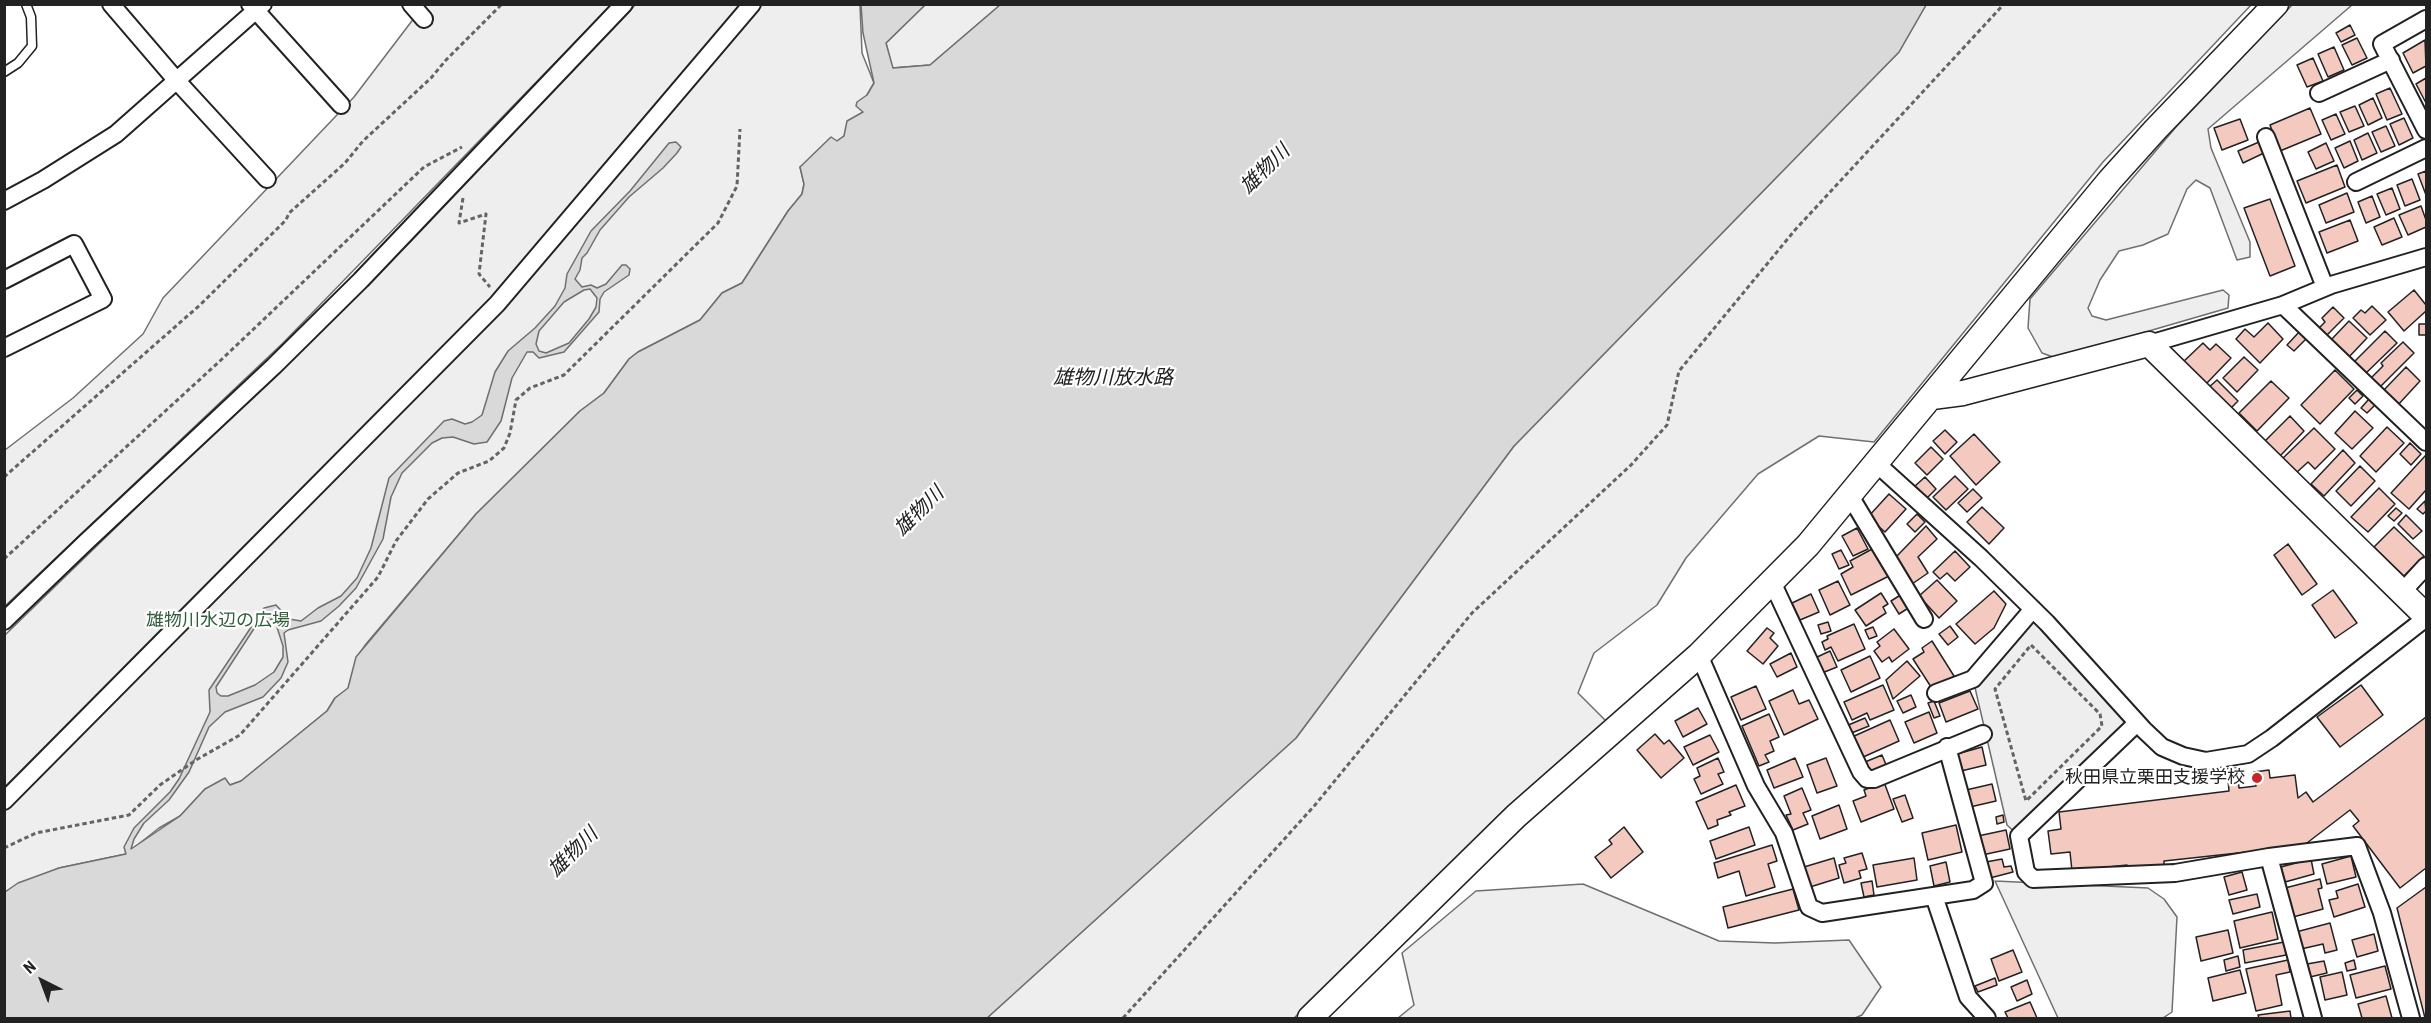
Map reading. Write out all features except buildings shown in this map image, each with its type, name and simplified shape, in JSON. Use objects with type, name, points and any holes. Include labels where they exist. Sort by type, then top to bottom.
[{"type":"street","points":[[111,4],[177,81],[267,179]]},
{"type":"street","points":[[411,4],[424,19]]},
{"type":"street","points":[[4,621],[274,366],[361,280],[624,4]]},
{"type":"street","points":[[4,801],[501,299],[752,4]]},
{"type":"street","points":[[1310,1018],[1516,816],[1700,655],[1808,545],[2110,180],[2276,4]]},
{"type":"street","points":[[4,201],[43,180],[116,134],[256,7],[341,105]]},
{"type":"street","points":[[2426,127],[2382,44],[2427,19]]},
{"type":"street","points":[[2319,93],[2391,60]]},
{"type":"street","points":[[2266,137],[2325,287]]},
{"type":"street","points":[[2356,182],[2427,148]]},
{"type":"street","points":[[4,280],[74,244],[103,299],[4,348]]},
{"type":"street","points":[[1932,397],[1963,393],[2149,344],[2283,305],[2325,287],[2427,257]]},
{"type":"street","points":[[2283,305],[2427,442]]},
{"type":"street","points":[[1877,464],[1981,558],[2033,609],[2137,723],[2162,747],[2183,756],[2206,761],[2248,754],[2272,738],[2427,617],[2149,344]]},
{"type":"street","points":[[1850,496],[1924,619]]},
{"type":"street","points":[[2403,591],[2427,566]]},
{"type":"street","points":[[1772,582],[1861,772],[1867,779],[1874,779],[1983,734]]},
{"type":"street","points":[[1936,693],[1972,679],[2033,609]]},
{"type":"street","points":[[1700,655],[1756,786],[1784,833],[1809,907],[1822,913],[1973,890],[1984,883],[1947,747]]},
{"type":"street","points":[[2137,723],[2019,836],[2026,872],[2033,879],[2175,873],[2269,857],[2357,846],[2382,913],[2411,1018]]},
{"type":"street","points":[[2269,857],[2313,1018]]},
{"type":"street","points":[[1934,896],[1968,997],[1987,1018]]},
{"type":"lane","points":[[4,72],[18,63],[32,46],[31,17],[26,4]]},
{"type":"path","points":[[4,477],[200,305],[286,220],[289,213],[345,163],[363,141],[431,78],[502,4]]},
{"type":"path","points":[[1123,1018],[1315,805],[1472,613],[1631,465],[1666,425],[1679,371],[1795,230],[2004,4]]},
{"type":"path","points":[[4,848],[36,833],[129,815],[160,785],[195,760],[240,735],[378,577],[396,541],[428,499],[458,473],[489,461],[504,448],[510,433],[516,400],[530,388],[564,375],[718,223],[737,186],[740,129]]},
{"type":"path","points":[[4,559],[221,360],[424,166],[463,146]]},
{"type":"path","points":[[454,181],[464,194],[459,223],[486,214],[479,274],[501,299]]},
{"type":"path","points":[[2031,645],[2100,714],[2102,726],[2026,801],[1995,689],[2031,645]]},
{"type":"green space","points":[[424,5],[611,5],[283,343],[5,606],[5,450],[73,398],[143,334],[163,298],[354,97]]},
{"type":"green space","name":"雄物川水辺の広場","points":[[635,5],[860,5],[862,53],[874,83],[867,95],[863,112],[844,136],[800,167],[804,184],[802,194],[788,211],[742,283],[722,293],[700,320],[638,352],[629,359],[604,393],[580,411],[476,514],[366,644],[357,657],[348,689],[335,698],[327,711],[241,781],[205,789],[180,816],[159,828],[126,854],[59,868],[5,892],[5,635],[412,240]]},
{"type":"green space","points":[[925,5],[1000,5],[930,65],[892,68],[886,43]]},
{"type":"green space","points":[[1926,5],[2251,5],[2103,162],[1874,442],[1819,436],[1758,474],[1686,558],[1657,605],[1594,653],[1578,693],[1606,721],[1294,1018],[987,1018],[1296,738],[1514,446],[1899,52]]},
{"type":"green space","points":[[2292,5],[2352,5],[2208,129],[2211,148],[2250,242],[2250,257],[2237,260],[2210,188],[2196,180],[2187,189],[2168,234],[2143,245],[2119,251],[2100,280],[2088,308],[2092,316],[2106,320],[2223,290],[2229,295],[2228,308],[2056,358],[2042,353],[2028,328],[2030,299],[2176,127]]},
{"type":"green space","points":[[2033,609],[2137,723],[2019,836],[2007,825],[1973,679]]},
{"type":"green space","points":[[1995,881],[2148,888],[2164,899],[2177,917],[2172,1012],[2163,1018],[2058,1018]]},
{"type":"green space","points":[[1583,884],[1719,941],[1775,943],[1849,940],[1881,987],[1862,1015],[1855,1018],[1398,1018],[1414,1005],[1402,953],[1476,891]]},
{"type":"water","name":"雄物川放水路","points":[[861,5],[925,5],[886,43],[893,68],[930,65],[1000,5],[1926,5],[1899,52],[1514,446],[1296,738],[987,1018],[5,1018],[5,892],[18,883],[59,868],[126,854],[124,847],[134,828],[170,792],[179,779],[210,712],[209,690],[264,608],[276,605],[289,619],[301,621],[318,608],[341,596],[357,578],[371,548],[389,478],[444,421],[452,419],[465,424],[482,415],[495,372],[508,351],[535,328],[555,306],[565,288],[567,274],[591,231],[630,191],[669,143],[676,142],[681,147],[677,153],[629,197],[600,230],[582,258],[580,270],[575,279],[582,287],[591,285],[597,288],[606,284],[622,265],[630,269],[629,275],[604,292],[600,299],[599,312],[564,352],[539,358],[533,352],[527,352],[512,378],[501,421],[487,442],[474,444],[453,437],[442,438],[432,443],[402,473],[391,497],[383,539],[356,588],[321,621],[284,633],[288,662],[281,678],[263,697],[225,712],[209,727],[189,772],[169,800],[144,823],[131,849],[180,816],[205,789],[225,778],[230,785],[241,781],[327,711],[335,698],[348,688],[356,657],[476,514],[580,411],[604,393],[629,359],[638,352],[700,320],[722,293],[742,283],[788,211],[802,194],[804,184],[800,167],[831,137],[837,141],[844,136],[847,121],[863,112],[856,106],[857,102],[867,95],[874,83],[863,33]],"holes":[[[590,289],[597,298],[596,307],[589,319],[569,343],[546,353],[539,351],[536,344],[539,331],[564,302]],[[272,619],[275,621],[283,646],[283,657],[274,672],[255,685],[228,696],[221,696],[217,693],[216,687],[257,624]]]},
{"type":"place","name":"秋田県立栗田支援学校","points":[[2257,778]]},
{"type":"water label","name":"雄物川","points":[[1266,170]]},
{"type":"water label","name":"雄物川","points":[[920,512]]},
{"type":"water label","name":"雄物川","points":[[574,853]]}]
